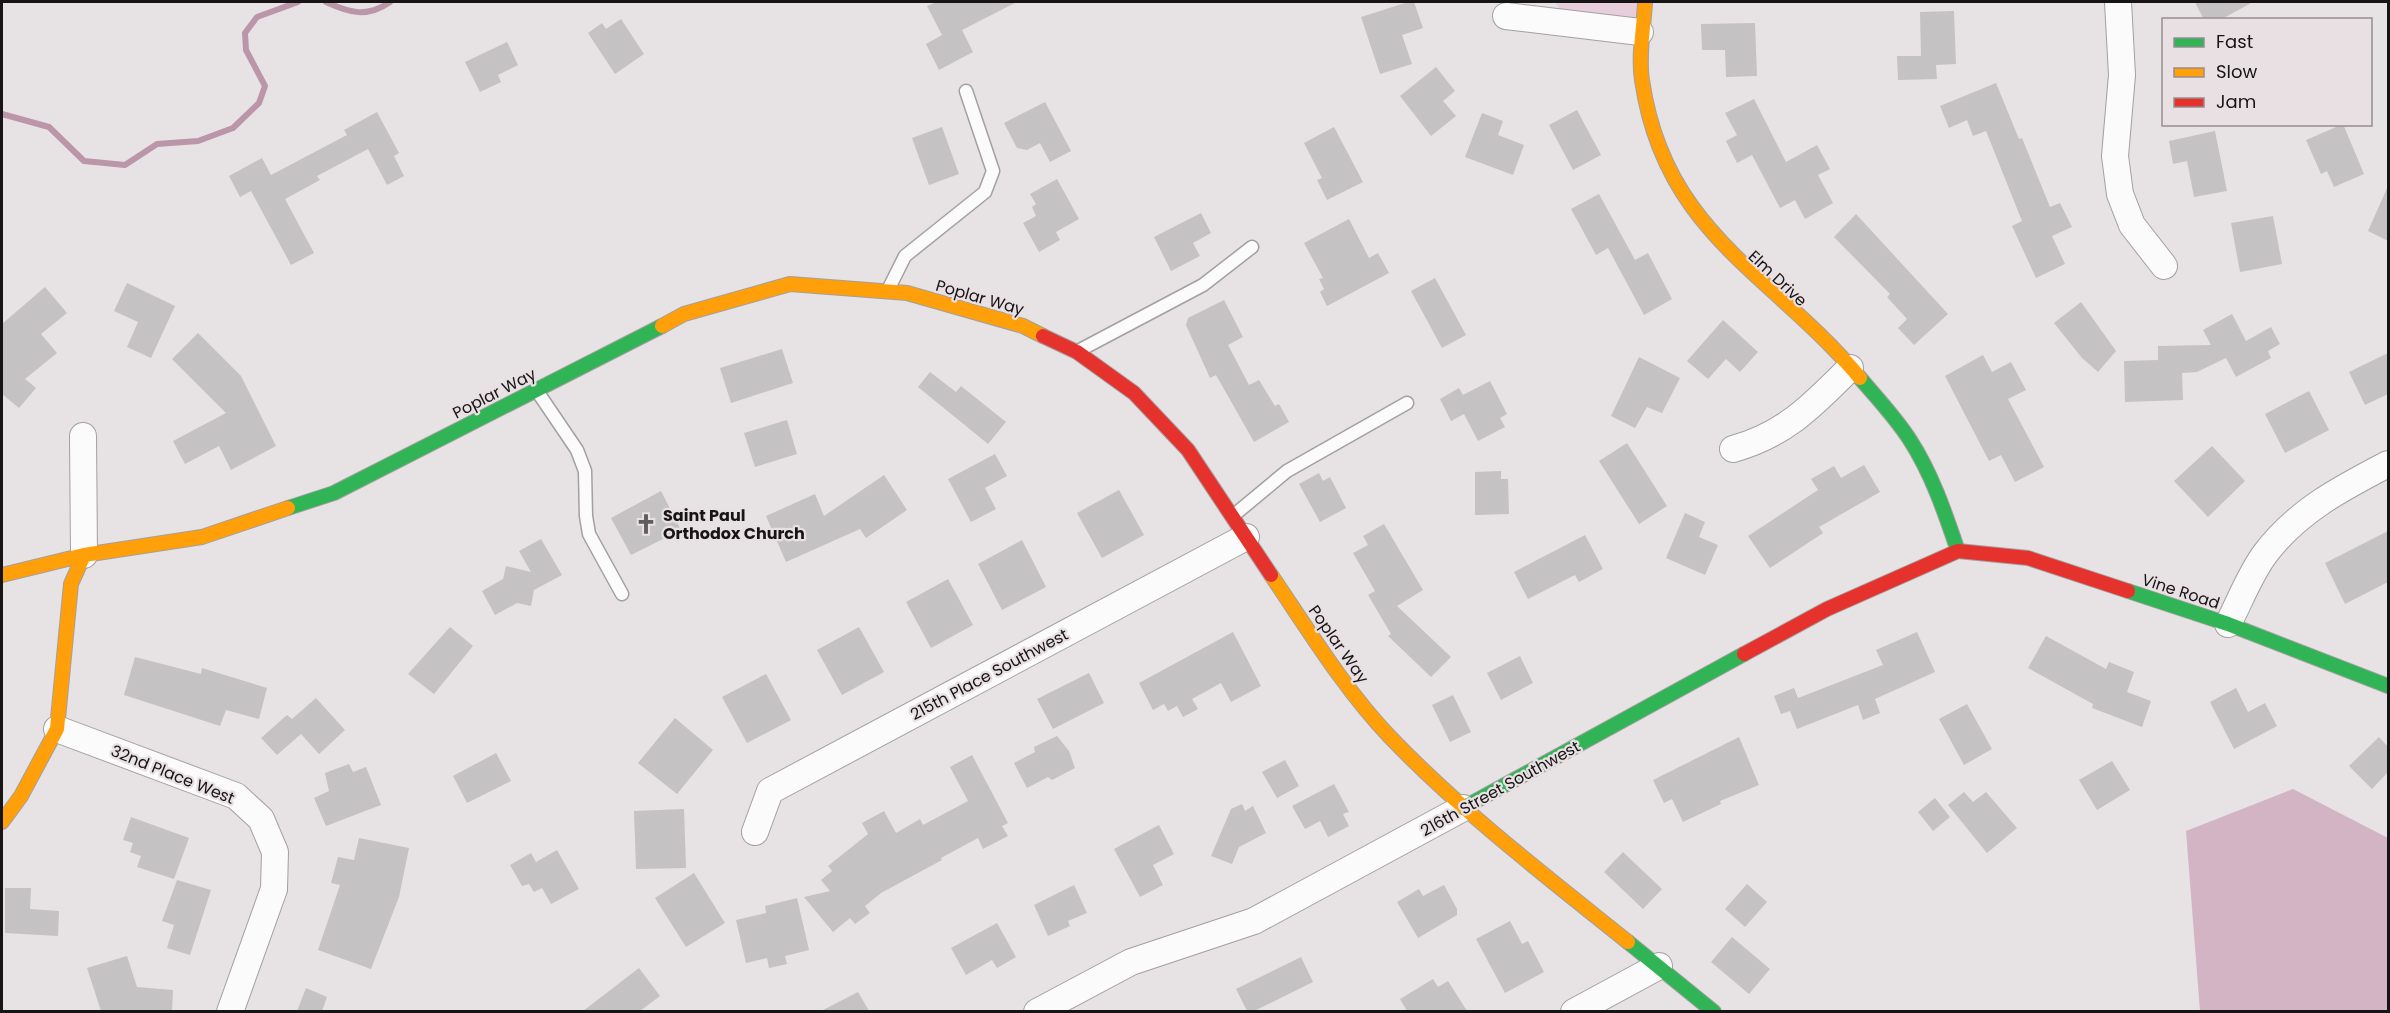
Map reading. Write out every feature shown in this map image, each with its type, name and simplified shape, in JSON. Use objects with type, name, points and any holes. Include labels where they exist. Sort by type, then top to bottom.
[{"type":"main road","name":"Elm Drive","points":[[1645,2],[1640,32],[1645,107],[1671,178],[1696,217],[1722,248],[1850,368],[1898,422],[1934,480],[1958,551]]},
{"type":"main road","name":"Poplar Way","points":[[2,574],[84,555],[202,537],[334,493],[684,314],[790,284],[907,292],[1023,326],[1077,352],[1134,393],[1188,450],[1347,686],[1388,735],[1463,808],[1714,1011]]},
{"type":"main road","name":"Vine Road","points":[[1958,551],[2028,558],[2228,624],[2388,686]]},
{"type":"main road","name":"216th Street Southwest","points":[[1463,808],[1827,609],[1958,551]]},
{"type":"main road","points":[[2,822],[21,796],[57,729],[71,584],[84,555]]},
{"type":"street","points":[[2118,2],[2122,75],[2115,156],[2120,194],[2132,225],[2164,266]]},
{"type":"street","points":[[1506,16],[1640,32]]},
{"type":"street","points":[[1733,449],[1761,442],[1790,425],[1850,368]]},
{"type":"street","points":[[83,436],[84,555]]},
{"type":"street","points":[[2228,624],[2264,555],[2291,523],[2332,494],[2388,464]]},
{"type":"street","name":"215th Place Southwest","points":[[755,832],[770,791],[1240,526]]},
{"type":"street","name":"32nd Place West","points":[[57,729],[236,796],[261,819],[274,852],[274,889],[230,1011]]},
{"type":"street","name":"216th Street Southwest","points":[[1037,1011],[1131,962],[1254,921],[1463,808]]},
{"type":"street","points":[[1575,1011],[1659,966]]},
{"type":"lane","points":[[888,291],[905,256],[985,192],[993,171],[966,91]]},
{"type":"lane","points":[[1077,352],[1203,285],[1252,247]]},
{"type":"lane","points":[[536,390],[577,450],[585,471],[585,516],[589,534],[622,594]]},
{"type":"lane","points":[[1240,526],[1287,471],[1407,403]]},
{"type":"shaded area","points":[[1555,2],[1645,2],[1640,32],[1570,24]]},
{"type":"shaded area","points":[[2293,789],[2388,838],[2388,1011],[2200,1011],[2186,831]]},
{"type":"building","points":[[937,2],[1017,2],[962,30],[973,52],[939,70],[926,44],[942,35],[927,6]]},
{"type":"building","points":[[1414,2],[1423,28],[1402,35],[1412,64],[1380,74],[1361,17]]},
{"type":"building","points":[[2195,2],[2253,2],[2224,18],[2203,18]]},
{"type":"building","points":[[1954,11],[1956,64],[1936,65],[1937,79],[1898,80],[1897,56],[1921,56],[1920,12]]},
{"type":"building","points":[[621,19],[644,54],[615,74],[588,33],[602,23],[606,29]]},
{"type":"building","points":[[1755,23],[1757,76],[1726,77],[1725,50],[1702,50],[1701,24]]},
{"type":"building","points":[[507,42],[518,65],[498,75],[501,82],[480,92],[465,62]]},
{"type":"building","points":[[1436,67],[1455,91],[1443,101],[1456,116],[1431,136],[1400,96]]},
{"type":"building","points":[[1996,83],[2019,139],[2022,138],[2050,207],[2060,203],[2072,227],[2052,236],[2065,264],[2036,278],[2012,226],[2022,221],[1986,131],[1973,136],[1967,120],[1949,128],[1940,106]]},
{"type":"building","points":[[1754,99],[1786,162],[1817,145],[1830,169],[1818,175],[1833,203],[1805,219],[1795,200],[1780,208],[1752,155],[1737,163],[1726,141],[1737,135],[1725,113]]},
{"type":"building","points":[[1045,102],[1071,151],[1050,162],[1040,143],[1027,150],[1017,148],[1004,123]]},
{"type":"building","points":[[1577,110],[1601,155],[1573,170],[1549,125]]},
{"type":"building","points":[[377,112],[399,153],[394,156],[404,176],[387,185],[368,149],[317,176],[320,180],[285,199],[314,253],[291,265],[251,191],[240,197],[229,176],[262,158],[271,175],[347,135],[344,130]]},
{"type":"building","points":[[1482,113],[1503,121],[1498,135],[1524,145],[1513,175],[1465,157]]},
{"type":"building","points":[[2338,126],[2344,126],[2364,174],[2334,187],[2327,171],[2321,174],[2306,140]]},
{"type":"building","points":[[942,127],[959,174],[929,185],[912,138]]},
{"type":"building","points":[[1334,127],[1363,182],[1327,200],[1317,180],[1322,178],[1304,143]]},
{"type":"building","points":[[2215,131],[2227,191],[2194,197],[2187,161],[2173,164],[2169,141]]},
{"type":"building","points":[[1057,179],[1079,219],[1056,232],[1060,240],[1039,252],[1023,223],[1036,216],[1032,207],[1036,204],[1030,194]]},
{"type":"building","points":[[2388,186],[2388,241],[2368,231]]},
{"type":"building","points":[[1599,194],[1635,260],[1648,253],[1672,299],[1644,315],[1608,248],[1596,255],[1571,209]]},
{"type":"building","points":[[1201,213],[1211,233],[1193,243],[1200,256],[1171,271],[1154,237]]},
{"type":"building","points":[[1856,214],[1948,314],[1914,345],[1898,328],[1907,319],[1887,297],[1890,294],[1834,237]]},
{"type":"building","points":[[2273,216],[2282,264],[2240,272],[2231,223]]},
{"type":"building","points":[[1349,219],[1369,258],[1378,253],[1389,273],[1327,306],[1320,292],[1324,289],[1319,279],[1323,278],[1304,243]]},
{"type":"building","points":[[1435,278],[1466,335],[1442,348],[1411,291]]},
{"type":"building","points":[[127,283],[175,306],[151,358],[127,347],[138,322],[114,311]]},
{"type":"building","points":[[45,287],[67,313],[41,334],[57,353],[25,379],[36,388],[19,408],[2,394],[2,324]]},
{"type":"building","points":[[1224,300],[1243,337],[1228,345],[1249,385],[1259,380],[1275,406],[1279,404],[1289,422],[1254,442],[1216,375],[1210,378],[1186,325],[1188,318]]},
{"type":"building","points":[[2081,302],[2116,351],[2098,372],[2082,358],[2054,323]]},
{"type":"building","points":[[2232,314],[2246,341],[2271,327],[2280,344],[2268,351],[2271,358],[2236,377],[2226,358],[2197,372],[2182,373],[2183,400],[2125,402],[2124,361],[2158,360],[2158,346],[2211,345],[2203,330]]},
{"type":"building","points":[[1723,320],[1758,352],[1740,372],[1726,359],[1708,379],[1687,361]]},
{"type":"building","points":[[198,333],[241,376],[276,446],[231,470],[219,446],[185,464],[173,441],[226,413],[172,359]]},
{"type":"building","points":[[782,349],[793,383],[731,403],[720,368]]},
{"type":"building","points":[[2388,353],[2388,394],[2365,405],[2349,372]]},
{"type":"building","points":[[1983,355],[1992,372],[2011,362],[2026,390],[2008,399],[2044,467],[2015,482],[2001,455],[1989,461],[1945,376]]},
{"type":"building","points":[[1639,357],[1680,378],[1662,413],[1647,407],[1635,428],[1611,416]]},
{"type":"building","points":[[930,372],[956,392],[961,386],[1006,422],[988,444],[918,387]]},
{"type":"building","points":[[1490,381],[1507,414],[1500,418],[1505,427],[1478,441],[1464,414],[1451,421],[1440,399],[1459,388],[1463,395]]},
{"type":"building","points":[[2309,391],[2329,430],[2285,453],[2265,414]]},
{"type":"building","points":[[787,420],[797,454],[755,467],[744,433]]},
{"type":"building","points":[[1627,443],[1667,506],[1639,524],[1599,461]]},
{"type":"building","points":[[2212,446],[2245,481],[2208,517],[2174,481]]},
{"type":"building","points":[[995,454],[1007,476],[985,488],[996,509],[971,522],[948,479]]},
{"type":"building","points":[[1864,465],[1880,492],[1819,527],[1823,533],[1770,568],[1748,536],[1818,490],[1811,479],[1834,466],[1841,478]]},
{"type":"building","points":[[1501,471],[1501,479],[1508,479],[1509,514],[1475,515],[1475,472]]},
{"type":"building","points":[[1319,473],[1323,481],[1330,477],[1346,508],[1320,522],[1299,484]]},
{"type":"building","points":[[884,475],[907,510],[866,538],[860,529],[786,562],[766,516],[815,494],[824,516]]},
{"type":"building","points":[[1119,490],[1144,535],[1102,558],[1077,513]]},
{"type":"building","name":"Saint Paul Orthodox Church","points":[[661,491],[681,530],[631,555],[611,518]]},
{"type":"building","points":[[1685,513],[1705,522],[1699,537],[1718,545],[1705,575],[1666,558]]},
{"type":"building","points":[[1384,524],[1423,590],[1397,606],[1451,657],[1431,677],[1388,636],[1391,634],[1368,595],[1375,591],[1353,553],[1368,545],[1363,536]]},
{"type":"building","points":[[2388,531],[2388,582],[2345,604],[2325,563]]},
{"type":"building","points":[[1585,535],[1603,569],[1579,582],[1575,575],[1528,599],[1514,572]]},
{"type":"building","points":[[541,539],[562,575],[534,590],[531,606],[517,603],[495,615],[482,591],[503,579],[506,566],[531,572],[519,551]]},
{"type":"building","points":[[1022,540],[1046,587],[1002,610],[978,564]]},
{"type":"building","points":[[948,579],[973,625],[931,648],[906,602]]},
{"type":"building","points":[[450,627],[473,646],[434,694],[408,674]]},
{"type":"building","points":[[859,627],[884,672],[842,695],[817,650]]},
{"type":"building","points":[[1233,632],[1261,686],[1231,702],[1221,683],[1192,699],[1198,709],[1183,717],[1177,706],[1168,711],[1164,704],[1153,710],[1139,683]]},
{"type":"building","points":[[1917,632],[1935,672],[1875,699],[1880,713],[1863,720],[1858,705],[1797,729],[1790,711],[1781,714],[1774,696],[1794,688],[1798,698],[1883,665],[1876,650]]},
{"type":"building","points":[[2046,636],[2106,669],[2109,662],[2134,672],[2127,692],[2151,701],[2142,727],[2092,708],[2093,704],[2028,668]]},
{"type":"building","points":[[1520,656],[1533,683],[1501,700],[1487,673]]},
{"type":"building","points":[[135,657],[201,674],[202,668],[267,688],[259,719],[226,710],[220,726],[124,695]]},
{"type":"building","points":[[1089,673],[1104,703],[1053,729],[1037,699]]},
{"type":"building","points":[[766,674],[791,720],[747,743],[722,697]]},
{"type":"building","points":[[2236,688],[2248,712],[2265,703],[2277,726],[2234,749],[2210,702]]},
{"type":"building","points":[[1453,695],[1471,732],[1450,742],[1432,705]]},
{"type":"building","points":[[316,698],[345,730],[319,754],[301,734],[277,755],[261,738],[287,715],[292,719]]},
{"type":"building","points":[[1967,704],[1992,749],[1964,765],[1939,719]]},
{"type":"building","points":[[675,718],[713,750],[677,794],[638,763]]},
{"type":"building","points":[[1057,736],[1069,751],[1075,768],[1052,780],[1048,777],[1027,788],[1014,763],[1035,752],[1034,747]]},
{"type":"building","points":[[1739,737],[1759,785],[1720,801],[1721,804],[1683,822],[1672,799],[1664,803],[1653,780]]},
{"type":"building","points":[[2379,737],[2388,747],[2388,772],[2372,789],[2349,766]]},
{"type":"building","points":[[496,753],[511,781],[467,803],[453,776]]},
{"type":"building","points":[[972,755],[1008,823],[1002,826],[1008,836],[983,849],[978,838],[941,858],[942,860],[881,893],[865,906],[870,913],[855,924],[850,918],[833,932],[804,897],[830,891],[821,880],[832,871],[828,866],[868,834],[862,823],[884,811],[896,833],[920,819],[923,825],[968,801],[950,767]]},
{"type":"building","points":[[1285,760],[1299,786],[1277,798],[1262,772]]},
{"type":"building","points":[[2112,761],[2130,790],[2097,810],[2079,780]]},
{"type":"building","points":[[349,764],[353,772],[366,767],[381,805],[326,826],[314,798],[329,791],[325,773]]},
{"type":"building","points":[[1334,784],[1349,812],[1343,814],[1349,826],[1328,837],[1320,821],[1305,829],[1292,806]]},
{"type":"building","points":[[1964,792],[1973,802],[1986,792],[2017,828],[1987,853],[1948,805]]},
{"type":"building","points":[[1935,798],[1950,817],[1933,831],[1918,812]]},
{"type":"building","points":[[1242,804],[1245,811],[1253,806],[1266,833],[1239,847],[1232,864],[1211,856],[1231,809]]},
{"type":"building","points":[[684,809],[686,868],[636,869],[634,811]]},
{"type":"building","points":[[131,817],[189,838],[174,879],[137,867],[141,856],[130,852],[133,843],[123,840]]},
{"type":"building","points":[[1159,825],[1174,854],[1153,865],[1163,885],[1140,897],[1114,849]]},
{"type":"building","points":[[359,838],[409,848],[399,897],[371,969],[318,950],[340,885],[331,883],[338,857],[354,860]]},
{"type":"building","points":[[557,850],[579,889],[551,904],[542,888],[534,892],[529,884],[522,886],[510,865],[531,853],[536,862]]},
{"type":"building","points":[[1623,852],[1662,889],[1643,909],[1604,872]]},
{"type":"building","points":[[694,873],[725,923],[686,947],[655,898]]},
{"type":"building","points":[[177,880],[211,890],[190,955],[167,948],[174,925],[162,921]]},
{"type":"building","points":[[1747,884],[1767,902],[1745,927],[1725,909]]},
{"type":"building","points":[[1074,885],[1087,913],[1068,921],[1070,926],[1048,936],[1034,905]]},
{"type":"building","points":[[1444,885],[1457,909],[1457,915],[1418,938],[1397,902],[1419,889],[1423,896]]},
{"type":"building","points":[[5,888],[31,888],[30,909],[59,911],[58,936],[5,933]]},
{"type":"building","points":[[797,898],[809,950],[785,956],[787,964],[769,968],[767,958],[746,963],[736,920],[766,913],[765,906]]},
{"type":"building","points":[[1510,921],[1522,944],[1528,941],[1544,972],[1505,993],[1476,939]]},
{"type":"building","points":[[997,923],[1016,957],[997,968],[992,960],[966,975],[951,948]]},
{"type":"building","points":[[1732,937],[1770,969],[1749,994],[1711,962]]},
{"type":"building","points":[[127,956],[137,987],[173,990],[172,1011],[101,1011],[87,968]]},
{"type":"building","points":[[1301,957],[1313,982],[1254,1011],[1247,1011],[1236,989]]},
{"type":"building","points":[[639,968],[660,996],[640,1011],[583,1011]]},
{"type":"building","points":[[1433,979],[1438,987],[1448,981],[1467,1011],[1407,1011],[1400,999]]},
{"type":"building","points":[[306,988],[327,997],[322,1011],[297,1011]]},
{"type":"building","points":[[858,992],[869,1011],[821,1011]]},
{"type":"waterway","points":[[2,114],[49,127],[84,161],[125,165],[157,144],[198,141],[233,128],[259,103],[265,86],[246,50],[245,33],[257,17],[298,2]]},
{"type":"waterway","points":[[326,2],[358,12],[374,10],[390,2]]},
{"type":"traffic: fast","points":[[288,508],[334,493],[662,326]]},
{"type":"traffic: fast","points":[[1860,378],[1899,424],[1918,453],[1937,494],[1958,551]]},
{"type":"traffic: fast","points":[[2128,591],[2228,624],[2388,686]]},
{"type":"traffic: fast","points":[[1463,808],[1744,654]]},
{"type":"traffic: fast","points":[[1628,942],[1714,1012]]},
{"type":"traffic: slow","points":[[1645,2],[1641,51],[1642,80],[1654,132],[1673,176],[1697,214],[1726,247],[1826,341],[1860,378]]},
{"type":"traffic: slow","points":[[662,326],[684,314],[790,284],[907,293],[1023,326],[1043,336]]},
{"type":"traffic: slow","points":[[2,575],[84,555],[202,537],[288,508]]},
{"type":"traffic: slow","points":[[2,822],[21,796],[57,729],[71,584],[84,555]]},
{"type":"traffic: slow","points":[[1271,575],[1342,679],[1390,737],[1475,817],[1628,942]]},
{"type":"traffic: jam","points":[[1043,336],[1077,352],[1134,393],[1188,450],[1271,575]]},
{"type":"traffic: jam","points":[[1744,654],[1827,609],[1958,551],[2028,558],[2128,591]]},
{"type":"place","name":"Saint Paul Orthodox Church","points":[[646,524]]}]
